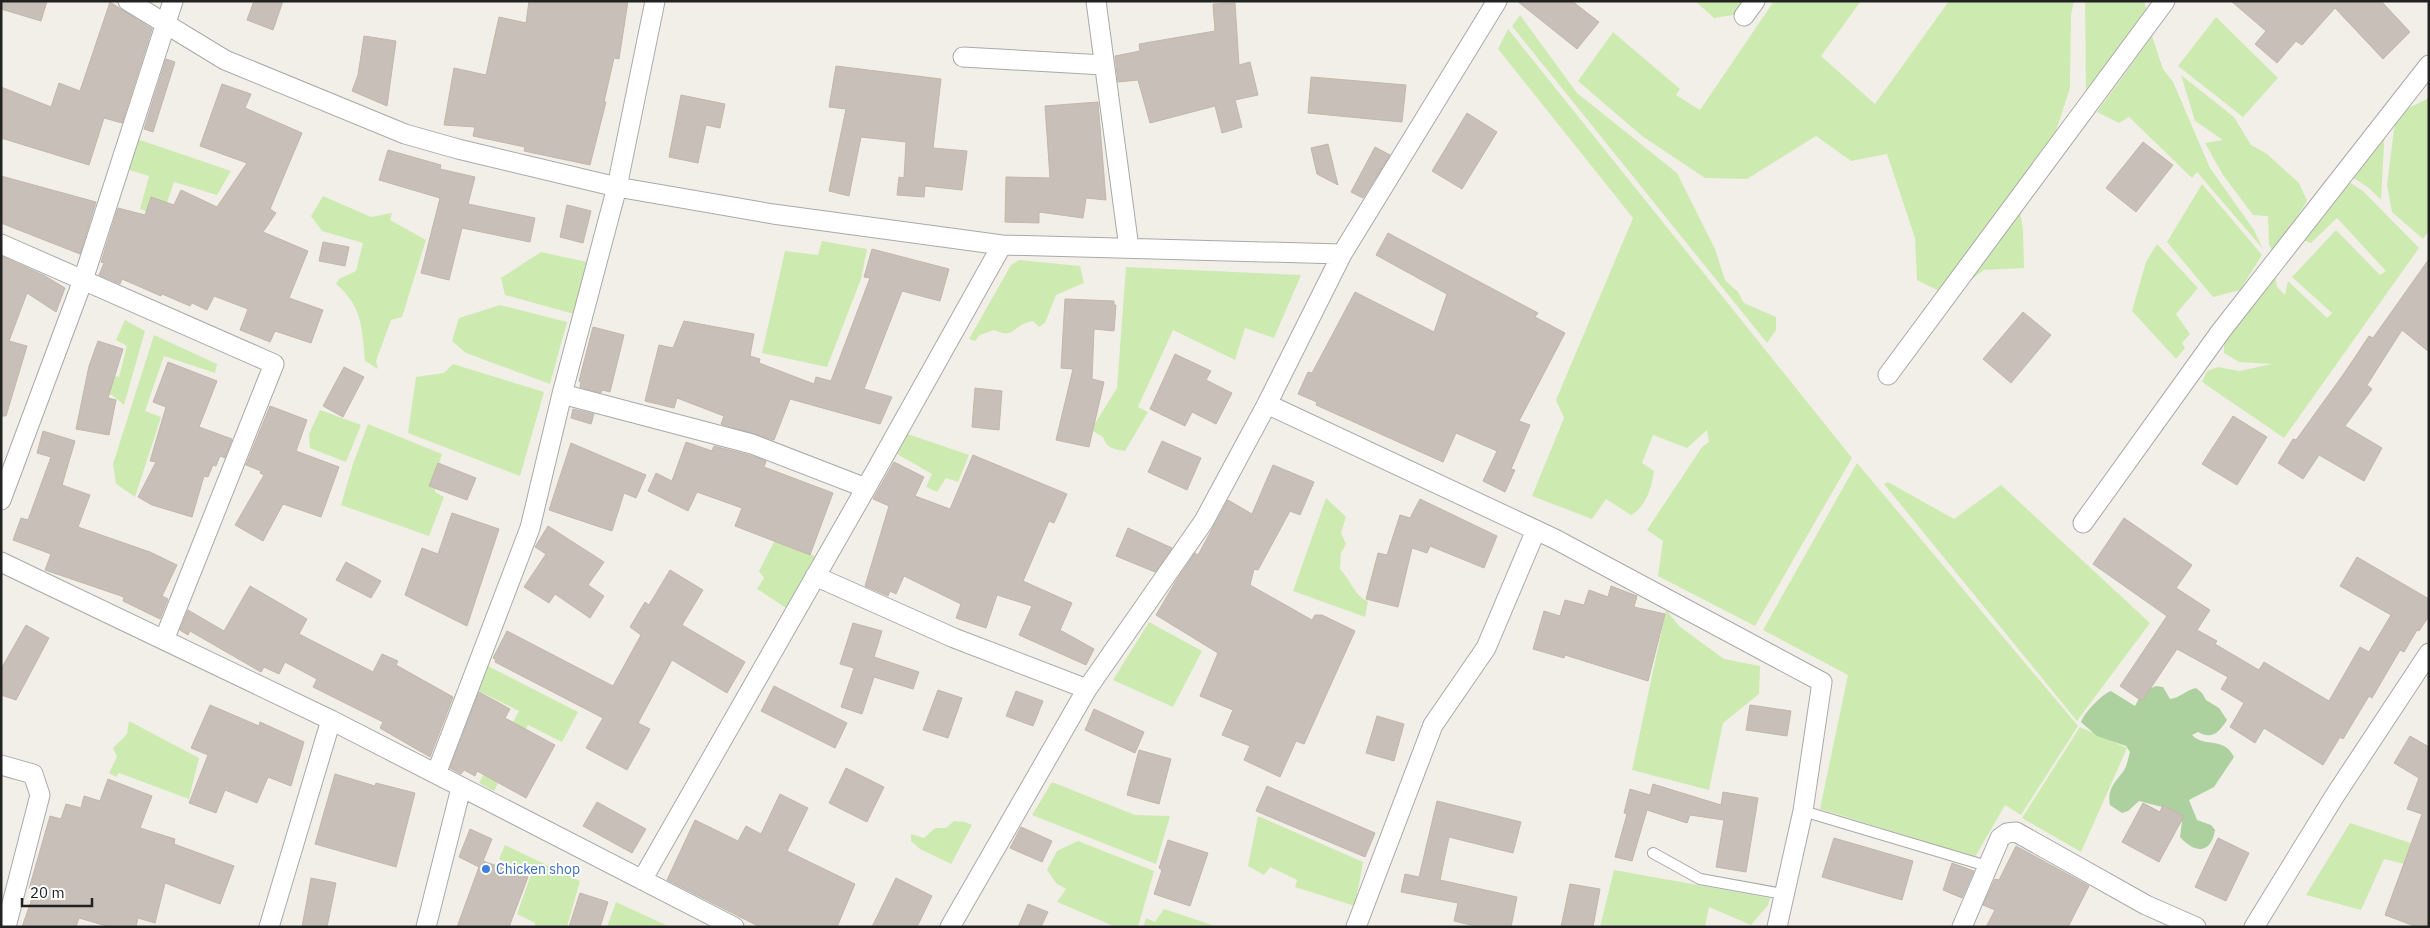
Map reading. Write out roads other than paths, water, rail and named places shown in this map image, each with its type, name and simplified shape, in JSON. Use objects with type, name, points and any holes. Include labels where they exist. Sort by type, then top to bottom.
[{"type":"street","points":[[128,1],[166,22],[225,60],[406,134],[458,149],[617,187],[773,214],[1002,246],[1342,254]]},
{"type":"street","points":[[1,500],[83,280],[173,1]]},
{"type":"street","points":[[436,774],[530,528],[562,394],[617,187],[655,1]]},
{"type":"street","points":[[1096,1],[1129,248]]},
{"type":"street","points":[[950,927],[1087,689],[1204,521],[1267,404],[1342,254],[1497,1]]},
{"type":"street","points":[[1888,375],[2165,1]]},
{"type":"street","points":[[963,57],[1104,65]]},
{"type":"street","points":[[2083,523],[2221,331],[2429,65]]},
{"type":"street","points":[[1,244],[274,364],[164,640]]},
{"type":"street","points":[[642,880],[1002,246]]},
{"type":"street","points":[[562,394],[752,444],[866,488]]},
{"type":"street","points":[[1267,404],[1536,530],[1822,682],[1804,811],[1777,927]]},
{"type":"street","points":[[1356,927],[1432,725],[1486,648],[1536,530]]},
{"type":"street","points":[[1,562],[330,720],[642,880],[705,920],[734,927]]},
{"type":"street","points":[[815,576],[954,638],[1087,689]]},
{"type":"street","points":[[2254,927],[2334,797],[2429,653]]},
{"type":"street","points":[[269,927],[330,720]]},
{"type":"street","points":[[1,765],[34,774],[40,796],[6,927]]},
{"type":"street","points":[[426,927],[461,788]]},
{"type":"street","points":[[1962,927],[2000,838],[2007,833],[2016,832],[2146,905],[2196,927]]},
{"type":"lane","points":[[1804,811],[1987,866]]},
{"type":"lane","points":[[1652,853],[1700,879],[1784,894]]},
{"type":"place","name":"Chicken shop","points":[[486,869]]}]
